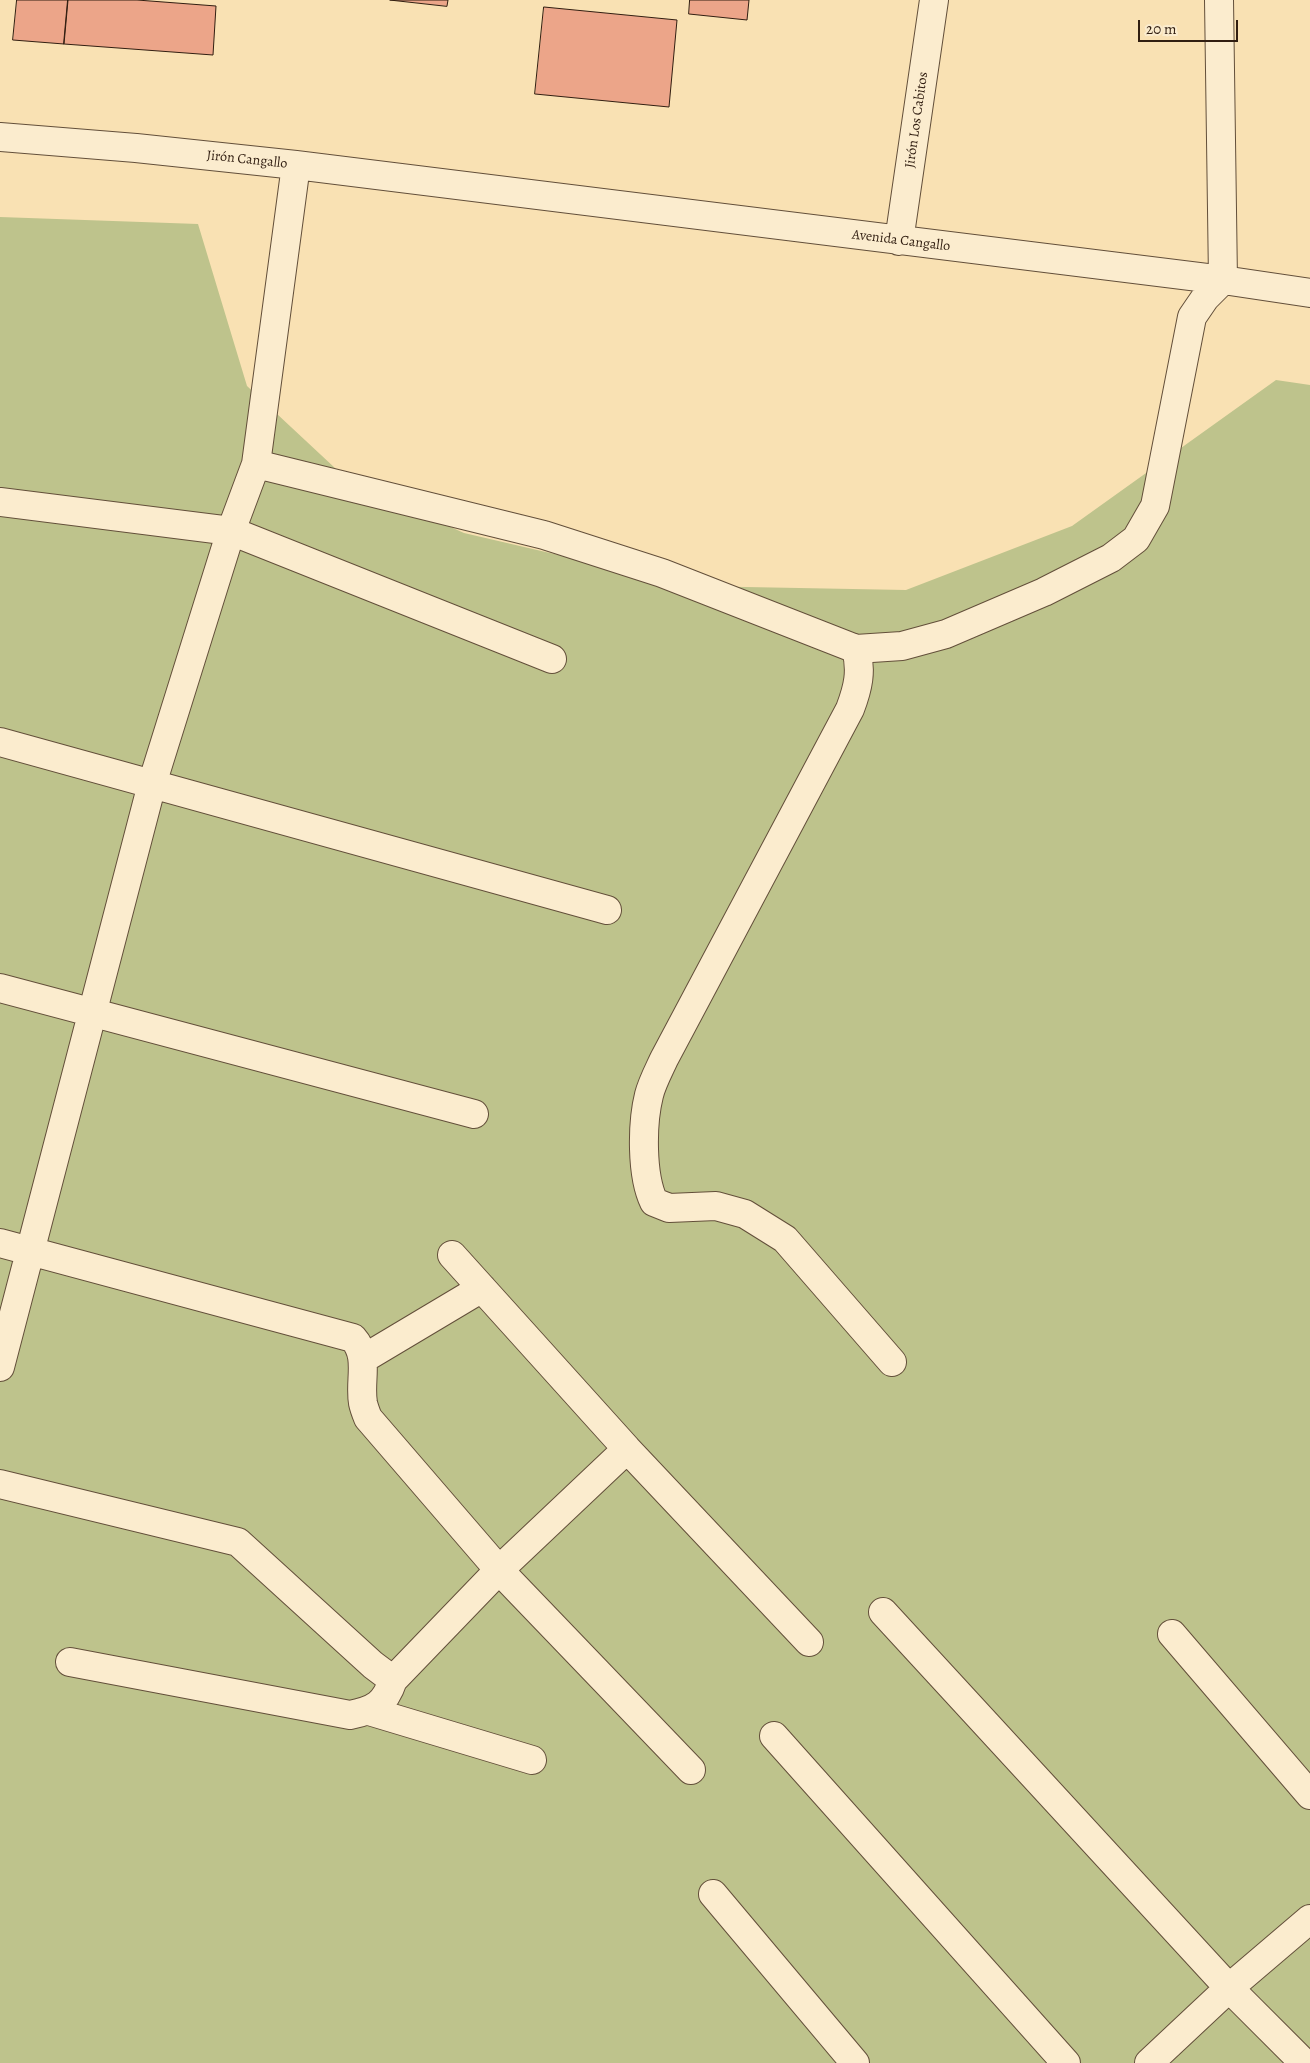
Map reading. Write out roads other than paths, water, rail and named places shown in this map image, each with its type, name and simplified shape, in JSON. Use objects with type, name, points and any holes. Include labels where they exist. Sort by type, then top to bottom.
[{"type":"street","name":"Jirón Los Cabitos","points":[[899,241],[934,0]]},
{"type":"street","points":[[256,464],[544,535],[662,573],[856,649],[902,646],[946,634],[1044,592],[1112,558],[1136,539],[1155,506],[1192,317],[1205,298],[1223,280],[1219,0]]},
{"type":"street","name":"Jirón Cangallo","points":[[0,137],[136,148],[493,189]]},
{"type":"street","points":[[0,1367],[152,784],[231,531],[256,464],[296,165]]},
{"type":"street","name":"Avenida Cangallo","points":[[493,189],[1223,280],[1310,293]]},
{"type":"street","points":[[0,502],[231,531],[552,659]]},
{"type":"street","points":[[856,649],[860,665],[858,686],[850,710],[668,1052],[649,1094],[645,1130],[646,1164],[650,1193],[654,1202],[669,1208],[716,1206],[745,1214],[785,1239],[892,1362]]},
{"type":"street","points":[[0,742],[607,910]]},
{"type":"street","points":[[0,988],[474,1114]]},
{"type":"street","points":[[0,1243],[353,1338],[360,1346],[363,1359],[363,1402],[368,1418],[499,1570],[691,1770]]},
{"type":"street","points":[[452,1255],[628,1449],[809,1642]]},
{"type":"street","points":[[363,1359],[482,1288]]},
{"type":"street","points":[[70,1662],[350,1715],[369,1711],[387,1696],[393,1680],[499,1570],[628,1449]]},
{"type":"street","points":[[0,1484],[238,1542],[373,1665],[393,1680]]},
{"type":"street","points":[[883,1612],[1229,1988],[1304,2063]]},
{"type":"street","points":[[1172,1634],[1310,1795]]},
{"type":"street","points":[[369,1711],[532,1760]]},
{"type":"street","points":[[774,1736],[1066,2063]]},
{"type":"street","points":[[713,1894],[855,2063]]},
{"type":"street","points":[[1149,2063],[1229,1988],[1310,1919]]}]
